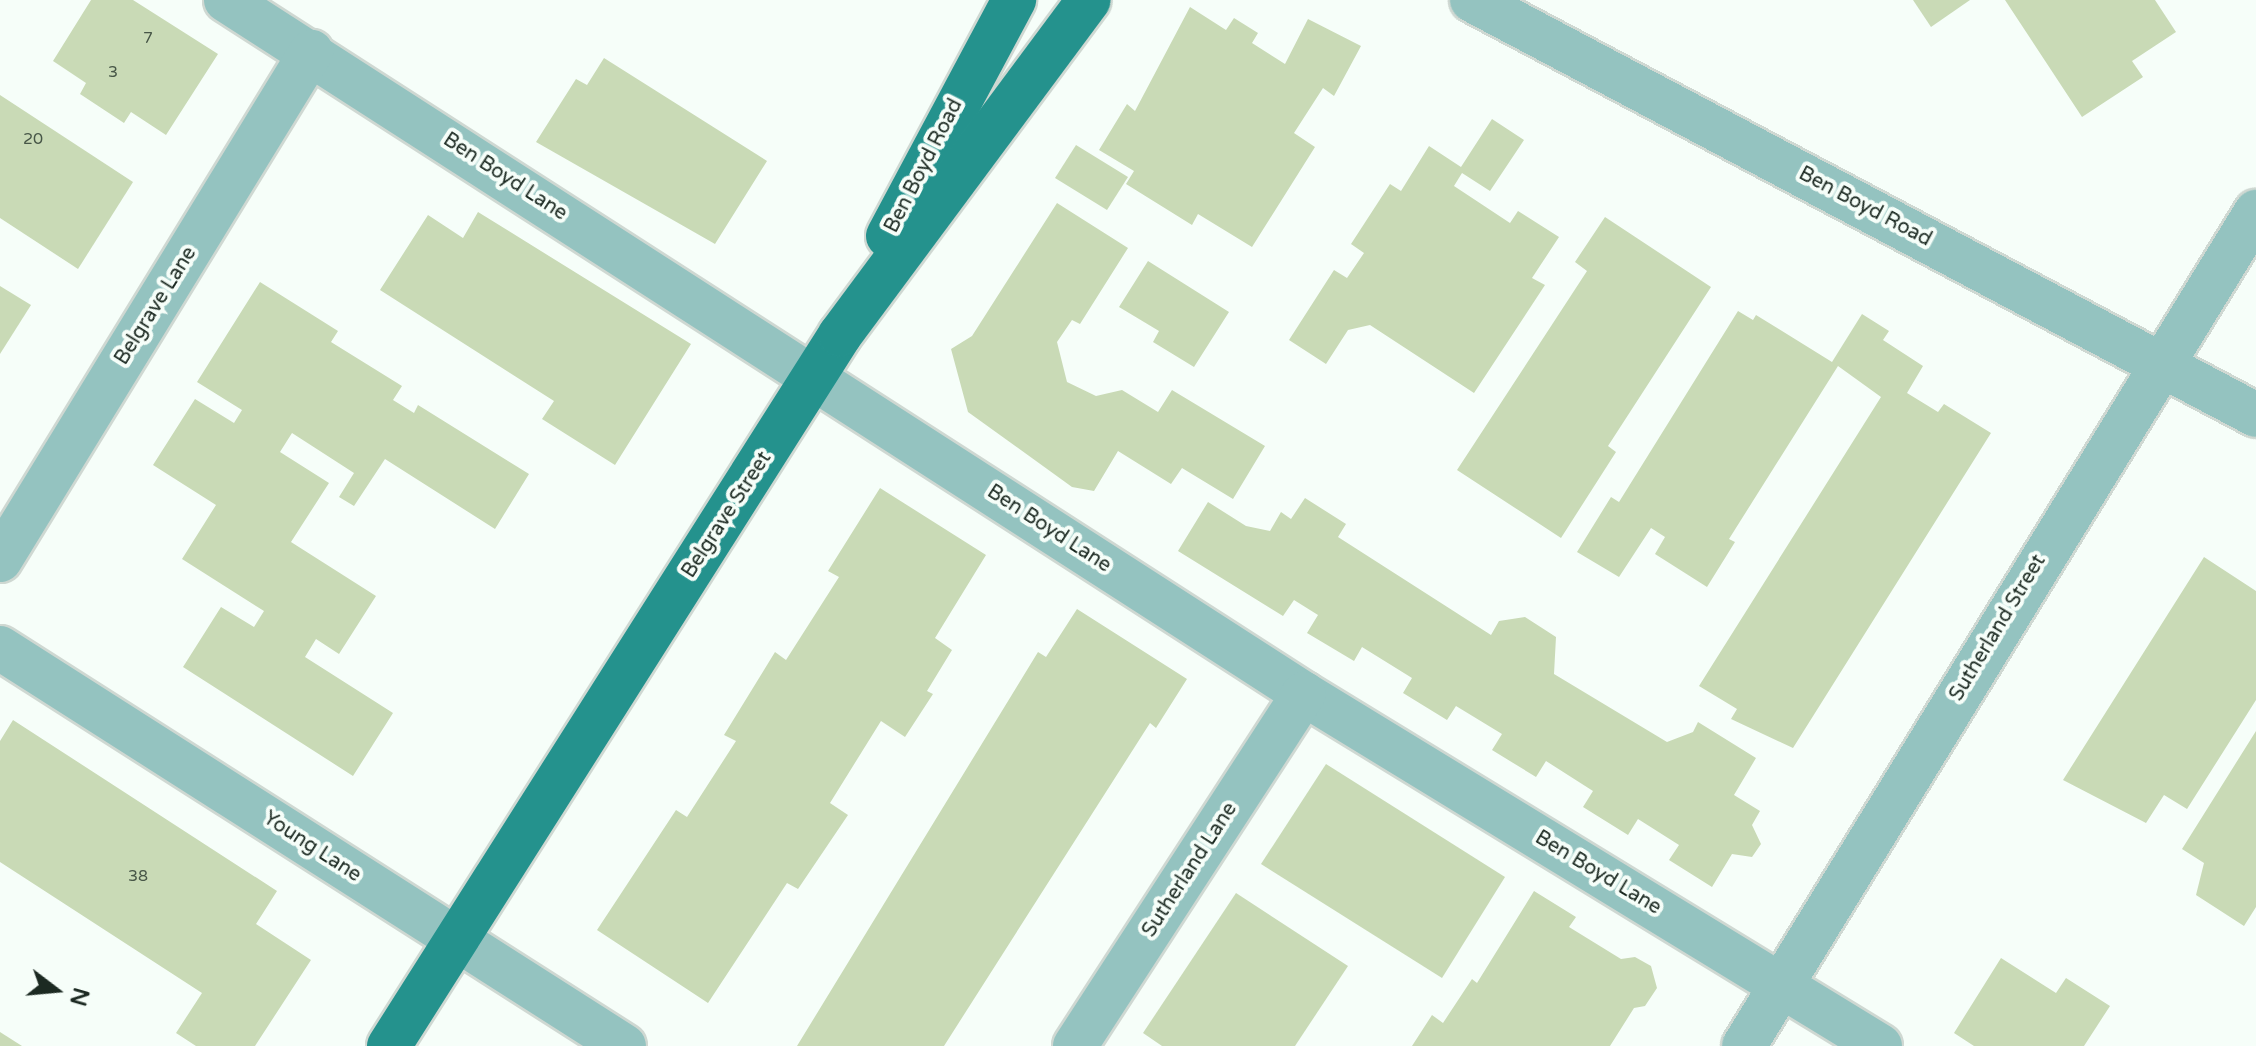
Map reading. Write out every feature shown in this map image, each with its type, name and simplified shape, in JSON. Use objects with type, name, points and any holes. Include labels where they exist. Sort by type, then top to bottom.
[{"type":"main road","name":"Ben Boyd Road","points":[[840,335],[1014,0]]},
{"type":"main road","name":"Belgrave Street","points":[[389,1046],[840,335],[1089,0]]},
{"type":"street","name":"Ben Boyd Lane","points":[[226,0],[1304,694],[1880,1046]]},
{"type":"street","name":"Ben Boyd Road","points":[[1472,0],[2256,415]]},
{"type":"street","name":"Belgrave Lane","points":[[0,560],[311,52]]},
{"type":"street","name":"Sutherland Street","points":[[1744,1046],[2159,362],[2256,212]]},
{"type":"street","name":"Young Lane","points":[[0,648],[624,1046]]},
{"type":"street","name":"Sutherland Lane","points":[[1075,1046],[1304,694]]},
{"type":"building","points":[[91,0],[133,0],[218,54],[166,135],[131,112],[124,123],[80,94],[86,83],[53,61]]},
{"type":"building","points":[[1913,0],[1970,0],[1931,27]]},
{"type":"building","points":[[2005,0],[2155,0],[2176,32],[2132,61],[2143,77],[2082,117]]},
{"type":"building","points":[[1190,7],[1226,30],[1234,18],[1258,33],[1252,43],[1285,64],[1308,19],[1361,46],[1334,96],[1323,88],[1294,133],[1315,147],[1252,247],[1198,214],[1192,225],[1126,184],[1134,171],[1099,150],[1127,104],[1135,111]]},
{"type":"building","points":[[604,58],[767,161],[715,244],[536,142],[576,79],[587,85]]},
{"type":"building","points":[[0,95],[133,182],[78,269],[0,218]]},
{"type":"building","points":[[1492,119],[1524,140],[1490,191],[1462,173],[1454,186],[1510,223],[1518,211],[1559,237],[1532,278],[1545,285],[1474,393],[1370,325],[1348,330],[1326,364],[1289,340],[1334,270],[1347,278],[1364,253],[1351,244],[1390,184],[1401,191],[1429,146],[1461,167]]},
{"type":"building","points":[[1076,145],[1128,177],[1107,210],[1055,178]]},
{"type":"building","points":[[1057,203],[1128,248],[1080,324],[1072,320],[1057,342],[1067,382],[1096,396],[1122,390],[1158,412],[1172,390],[1265,446],[1233,499],[1182,468],[1171,484],[1118,451],[1094,491],[1072,487],[968,412],[951,349],[972,336]]},
{"type":"building","points":[[478,212],[691,344],[615,465],[542,419],[554,401],[380,290],[428,215],[463,238]]},
{"type":"building","points":[[1605,217],[1711,287],[1608,446],[1616,452],[1561,538],[1457,470],[1587,271],[1575,262]]},
{"type":"building","points":[[1148,261],[1229,312],[1194,367],[1153,342],[1159,331],[1119,307]]},
{"type":"building","points":[[260,282],[338,331],[331,342],[402,386],[393,400],[414,413],[418,405],[529,474],[495,529],[385,459],[354,506],[339,497],[354,473],[292,433],[280,452],[329,483],[291,542],[376,596],[339,654],[316,639],[305,657],[393,713],[353,776],[183,667],[221,607],[254,627],[264,611],[182,559],[216,505],[153,465],[195,399],[234,423],[242,410],[197,382]]},
{"type":"building","points":[[0,286],[31,305],[0,354]]},
{"type":"building","points":[[1738,311],[1753,320],[1756,315],[1832,362],[1862,314],[1889,331],[1883,340],[1923,366],[1907,393],[1938,412],[1944,404],[1991,433],[1793,748],[1731,719],[1737,709],[1699,686],[1881,397],[1838,366],[1729,539],[1735,542],[1707,587],[1655,554],[1665,537],[1651,528],[1619,577],[1577,552],[1611,497],[1619,502]]},
{"type":"building","points":[[880,488],[986,555],[935,638],[952,650],[927,691],[933,694],[905,737],[881,721],[830,803],[848,815],[798,889],[787,883],[708,1003],[597,930],[676,810],[687,817],[736,741],[724,735],[775,652],[786,660],[839,577],[828,571]]},
{"type":"building","points":[[1305,498],[1346,524],[1338,537],[1491,635],[1499,621],[1525,617],[1556,637],[1554,674],[1667,742],[1693,732],[1698,722],[1756,758],[1734,795],[1760,811],[1752,825],[1761,844],[1752,857],[1732,854],[1712,887],[1669,860],[1679,845],[1638,819],[1628,835],[1583,807],[1593,791],[1546,761],[1536,777],[1492,750],[1502,734],[1456,706],[1447,720],[1403,693],[1412,678],[1362,647],[1354,661],[1307,633],[1318,615],[1294,600],[1283,616],[1178,551],[1208,502],[1246,526],[1270,531],[1281,512],[1291,519]]},
{"type":"building","points":[[2204,557],[2256,591],[2256,700],[2187,809],[2164,795],[2146,823],[2063,780]]},
{"type":"building","points":[[1077,609],[1187,679],[1156,728],[1150,723],[944,1046],[797,1046],[1038,652],[1046,657]]},
{"type":"building","points":[[13,720],[277,891],[256,924],[311,960],[255,1046],[196,1046],[176,1033],[202,993],[0,862],[0,741]]},
{"type":"building","points":[[2256,731],[2256,907],[2244,926],[2196,895],[2204,863],[2182,849]]},
{"type":"building","points":[[1326,764],[1505,877],[1442,978],[1261,864]]},
{"type":"building","points":[[1534,891],[1576,917],[1569,927],[1621,959],[1635,957],[1651,966],[1657,988],[1645,1006],[1634,1008],[1610,1046],[1412,1046],[1432,1015],[1443,1023],[1472,979],[1477,983]]},
{"type":"building","points":[[1236,893],[1348,966],[1295,1046],[1162,1046],[1143,1033]]},
{"type":"building","points":[[2001,958],[2056,993],[2066,978],[2110,1006],[2084,1046],[1974,1046],[1954,1033]]},
{"type":"building","points":[[0,1032],[22,1046],[0,1046]]}]
